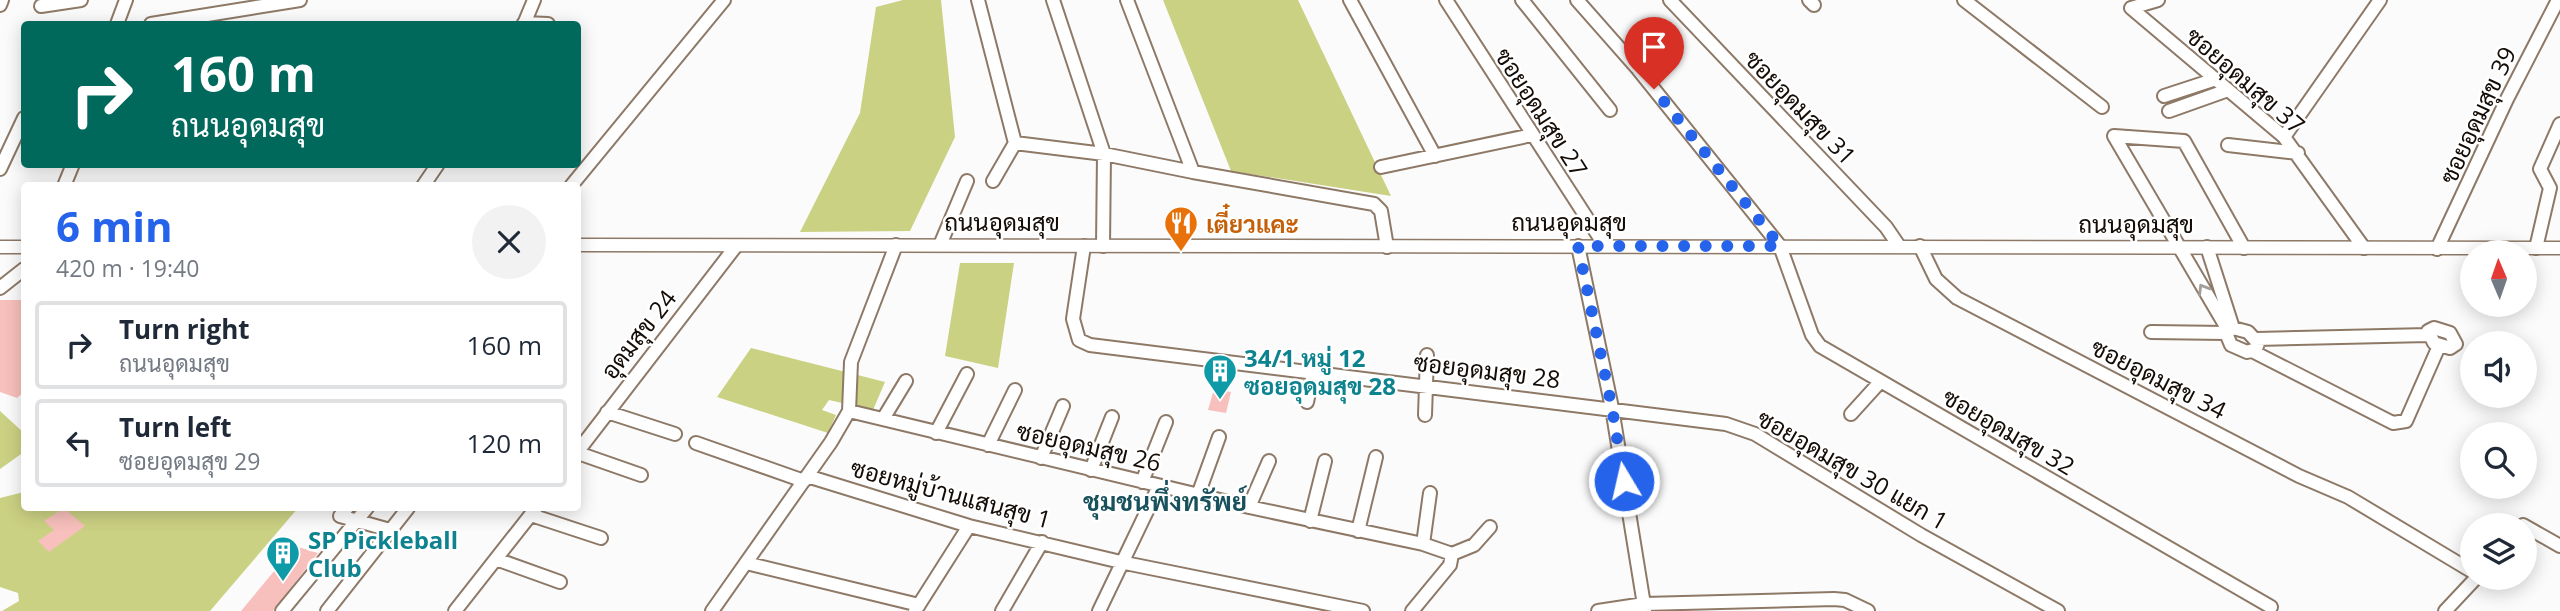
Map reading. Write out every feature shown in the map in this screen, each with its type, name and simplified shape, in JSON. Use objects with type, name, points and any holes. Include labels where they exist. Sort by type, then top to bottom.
[{"type":"main road","name":"ถนนอุดมสุข","points":[[581,246],[2460,249]]},
{"type":"main road","points":[[0,247],[21,247]]},
{"type":"main road","name":"ถนนอุดมสุข","points":[[2538,248],[2560,248]]},
{"type":"street","points":[[0,5],[2,0]]},
{"type":"street","points":[[41,6],[81,0]]},
{"type":"street","points":[[118,21],[126,0]]},
{"type":"street","points":[[170,21],[300,0]]},
{"type":"street","points":[[525,21],[534,0]]},
{"type":"street","points":[[574,182],[724,0]]},
{"type":"street","points":[[979,0],[1015,143],[993,181]]},
{"type":"street","points":[[1053,0],[1104,154],[1103,246]]},
{"type":"street","points":[[1127,0],[1193,172]]},
{"type":"street","points":[[1350,0],[1435,156]]},
{"type":"street","name":"ซอยอุดมสุข 27","points":[[1446,0],[1605,246]]},
{"type":"street","points":[[1522,0],[1610,110]]},
{"type":"street","name":"ซอยอุดมสุข 32","points":[[1577,0],[1641,64],[1780,246],[1812,335],[1820,346],[2271,607]]},
{"type":"street","name":"ซอยอุดมสุข 31","points":[[1670,0],[1886,227],[1899,246]]},
{"type":"street","points":[[1964,0],[1983,12],[2102,107]]},
{"type":"street","name":"ซอยอุดมสุข 37","points":[[2127,4],[2158,0]]},
{"type":"street","points":[[2284,136],[2380,0]]},
{"type":"street","name":"ซอยอุดมสุข 39","points":[[2437,249],[2507,99],[2558,0]]},
{"type":"street","name":"ซอยอุดมสุข 37","points":[[2127,4],[2284,136],[2364,248]]},
{"type":"street","points":[[2164,96],[2216,79]]},
{"type":"street","points":[[2169,111],[2228,90]]},
{"type":"street","points":[[2538,240],[2550,188],[2540,169],[2560,124]]},
{"type":"street","points":[[1381,167],[1532,135]]},
{"type":"street","points":[[2229,330],[2114,136],[2184,141],[2244,247]]},
{"type":"street","points":[[0,169],[20,137]]},
{"type":"street","points":[[1015,143],[1104,154],[1374,204],[1381,211],[1387,247]]},
{"type":"street","points":[[2228,145],[2298,153]]},
{"type":"street","points":[[940,245],[967,181]]},
{"type":"street","points":[[712,611],[805,479],[849,411],[851,362],[858,337],[896,245]]},
{"type":"street","name":"อุดมสุข 24","points":[[581,448],[736,246]]},
{"type":"street","name":"ซอยอุดมสุข 28","points":[[1084,246],[1073,319],[1079,340],[1090,345],[1612,408]]},
{"type":"street","points":[[1578,246],[1612,408],[1644,608]]},
{"type":"street","name":"ซอยอุดมสุข 34","points":[[1920,246],[1936,279],[1957,298],[2299,476],[2348,497],[2400,525],[2460,564]]},
{"type":"street","points":[[2151,332],[2229,330],[2249,332],[2254,345],[2393,423],[2401,424],[2406,421],[2439,346],[2428,335],[2254,345],[2236,348],[2228,341],[2229,330],[2207,247]]},
{"type":"street","points":[[0,288],[21,271]]},
{"type":"street","points":[[1424,415],[1428,386],[1427,355]]},
{"type":"street","points":[[936,433],[967,374]]},
{"type":"street","points":[[1307,402],[1313,374]]},
{"type":"street","points":[[883,419],[906,381]]},
{"type":"street","points":[[1851,414],[1880,382]]},
{"type":"street","points":[[988,445],[1015,390]]},
{"type":"street","points":[[1041,458],[1063,406]]},
{"type":"street","name":"ซอยอุดมสุข 30 แยก 1","points":[[1612,408],[1726,424],[1755,433],[1921,535],[2058,611]]},
{"type":"street","name":"ซอยอุดมสุข 26","points":[[849,411],[1249,507],[1423,544],[1447,552]]},
{"type":"street","points":[[607,412],[675,434]]},
{"type":"street","points":[[1091,470],[1112,418]]},
{"type":"street","points":[[1142,482],[1166,422]]},
{"type":"street","points":[[1198,495],[1219,437]]},
{"type":"street","name":"ซอยหมู่บ้านแสนสุข 1","points":[[696,443],[805,479],[969,526],[1125,563],[1363,611]]},
{"type":"street","points":[[581,453],[641,475]]},
{"type":"street","points":[[1358,531],[1376,457]]},
{"type":"street","points":[[1249,507],[1269,461]]},
{"type":"street","points":[[1310,521],[1325,461]]},
{"type":"street","points":[[1098,611],[1125,563],[1160,486]]},
{"type":"street","points":[[1423,544],[1430,493]]},
{"type":"street","points":[[344,511],[340,516],[390,530]]},
{"type":"street","points":[[282,611],[364,511]]},
{"type":"street","points":[[327,611],[406,511]]},
{"type":"street","points":[[455,611],[533,511],[601,538]]},
{"type":"street","points":[[746,563],[917,608],[969,526]]},
{"type":"street","points":[[1412,611],[1450,565],[1447,552],[1469,550],[1479,543],[1490,527]]},
{"type":"street","points":[[2537,531],[2560,546]]},
{"type":"street","points":[[1002,611],[1042,542]]},
{"type":"street","points":[[496,559],[560,582]]},
{"type":"street","points":[[2445,611],[2465,590]]},
{"type":"street","points":[[1598,611],[1834,599],[1845,600],[1868,611]]},
{"type":"green space","points":[[903,0],[941,0],[955,137],[910,231],[800,232],[860,113],[876,7]]},
{"type":"green space","points":[[1163,0],[1298,0],[1391,196],[1231,171]]},
{"type":"green space","points":[[960,263],[1014,263],[998,368],[945,356]]},
{"type":"green space","points":[[751,348],[885,382],[873,410],[829,400],[822,410],[836,415],[828,433],[717,397]]},
{"type":"green space","points":[[0,411],[21,430],[21,454],[0,469]]},
{"type":"green space","points":[[21,493],[21,511],[295,511],[210,611],[2,611],[19,601],[18,593],[0,587],[0,498]]},
{"type":"building","points":[[0,300],[21,300],[21,395],[17,398],[0,392]]},
{"type":"building","name":"34/1 หมู่ 12 ซอยอุดมสุข 28","points":[[1214,389],[1231,392],[1226,413],[1208,410]]},
{"type":"building","points":[[59,511],[68,511],[85,526],[49,552],[38,541],[54,530],[44,521]]},
{"type":"building","name":"SP Pickleball Club","points":[[295,546],[318,553],[273,611],[241,611]]},
{"type":"place","name":"เตี๋ยวแคะ","points":[[1181,253]]},
{"type":"place","name":"34/1 หมู่ 12 ซอยอุดมสุข 28","points":[[1220,401]]},
{"type":"place","name":"SP Pickleball Club","points":[[283,583]]},
{"type":"district","name":"ชุมชนพึ่งทรัพย์","points":[[1165,501]]},
{"type":"route","points":[[1624,481],[1612,408],[1578,246],[1780,246],[1654,89]]}]
